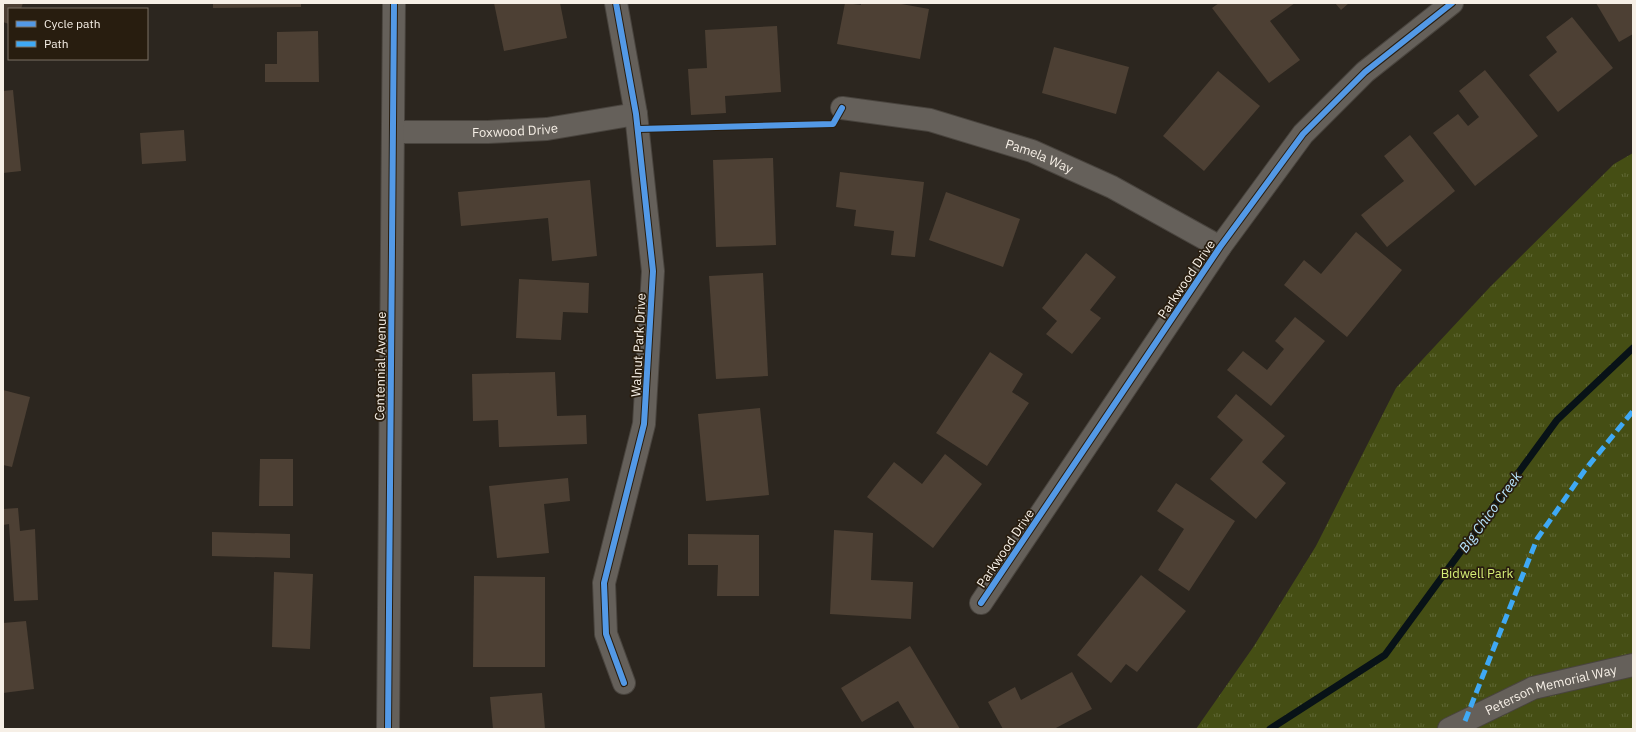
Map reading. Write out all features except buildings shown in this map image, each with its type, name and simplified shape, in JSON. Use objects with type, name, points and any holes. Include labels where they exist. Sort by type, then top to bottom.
[{"type":"street","name":"Centennial Avenue","points":[[388,729],[394,3]]},
{"type":"street","name":"Walnut Park Drive","points":[[616,3],[636,114],[653,271],[644,424],[604,583],[606,634],[624,683]]},
{"type":"street","name":"Parkwood Drive","points":[[981,603],[1220,247],[1303,134],[1365,72],[1452,3]]},
{"type":"street","name":"Pamela Way","points":[[842,108],[930,120],[1032,151],[1112,187],[1220,247]]},
{"type":"street","name":"Foxwood Drive","points":[[393,132],[488,132],[547,129],[636,114]]},
{"type":"street","name":"Peterson Memorial Way","points":[[1449,729],[1532,688],[1633,665]]},
{"type":"green space","name":"Bidwell Park","points":[[1633,153],[1633,729],[1196,729],[1254,646],[1316,546],[1396,388],[1490,287],[1614,164]]},
{"type":"waterway","name":"Big Chico Creek","points":[[1270,729],[1385,655],[1557,420],[1633,348]]},
{"type":"marked path","points":[[1465,721],[1537,539],[1585,470],[1633,411]]},
{"type":"cycle path","points":[[388,729],[394,3]]},
{"type":"cycle path","points":[[616,3],[636,114],[653,271],[644,424],[604,583],[606,634],[624,683]]},
{"type":"cycle path","points":[[981,603],[1220,247],[1303,134],[1365,72],[1452,3]]},
{"type":"cycle path","points":[[638,129],[833,124],[842,108]]}]
